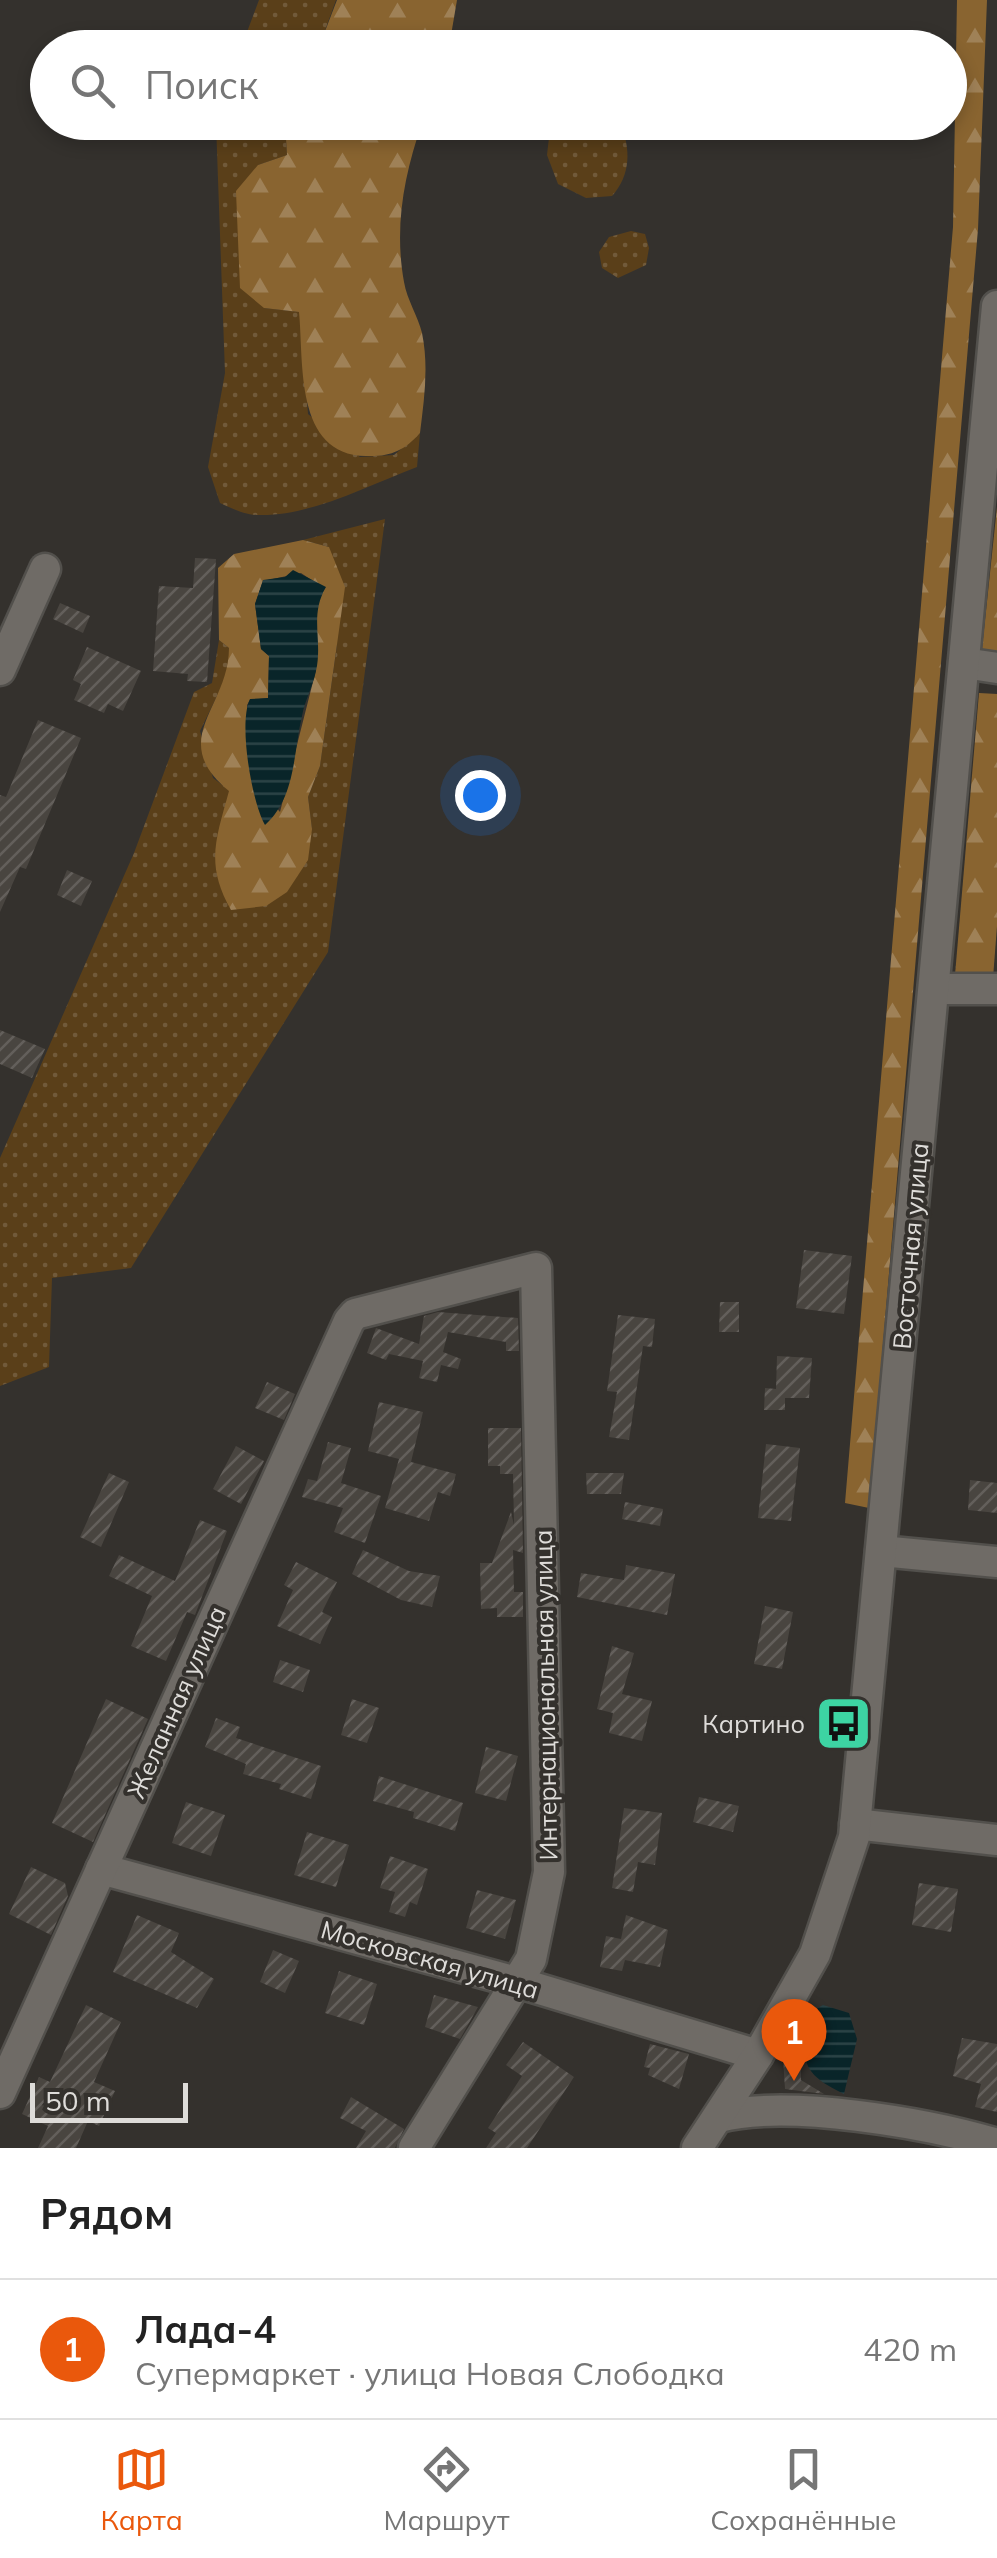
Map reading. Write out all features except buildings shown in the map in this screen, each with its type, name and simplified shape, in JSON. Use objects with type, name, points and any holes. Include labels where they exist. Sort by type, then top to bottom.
[{"type":"street","name":"Восточная улица","points":[[697,2148],[758,2055],[814,1954],[855,1824],[996,318]]},
{"type":"street","points":[[0,670],[45,569]]},
{"type":"street","points":[[964,663],[997,668]]},
{"type":"street","points":[[934,988],[997,989]]},
{"type":"street","name":"Желанная улица","points":[[0,2092],[355,1314],[536,1268]]},
{"type":"street","name":"Интернациональная улица","points":[[414,2148],[531,1959],[550,1872],[536,1268]]},
{"type":"street","points":[[881,1551],[997,1562]]},
{"type":"street","points":[[855,1824],[997,1840]]},
{"type":"street","name":"Московская улица","points":[[101,1869],[516,1982],[758,2055]]},
{"type":"street","points":[[718,2117],[752,2108],[886,2135],[997,2144]]},
{"type":"shaded area","points":[[259,0],[336,0],[325,30],[248,30]]},
{"type":"shaded area","points":[[217,140],[286,140],[287,155],[258,165],[264,308],[300,312],[308,414],[360,457],[394,455],[420,433],[417,467],[298,511],[252,515],[220,503],[208,467],[225,373]]},
{"type":"shaded area","points":[[549,140],[625,140],[626,170],[612,196],[586,198],[558,184],[547,155]]},
{"type":"shaded area","points":[[631,231],[645,234],[649,248],[646,265],[618,278],[602,268],[599,252],[609,237]]},
{"type":"shaded area","points":[[385,519],[328,952],[131,1268],[52,1278],[49,1367],[0,1386],[0,1158],[134,853],[194,692],[212,683],[219,640],[229,648],[229,671],[200,731],[213,778],[229,790],[312,829],[308,797],[320,766],[337,645],[329,547],[303,540]]},
{"type":"green space","points":[[337,0],[457,0],[452,30],[326,30]]},
{"type":"green space","points":[[957,0],[987,0],[978,229],[869,1508],[845,1503],[953,227],[955,140],[967,140],[967,30],[956,30]]},
{"type":"green space","points":[[286,140],[417,140],[406,182],[400,241],[405,289],[424,346],[424,396],[420,433],[389,454],[343,452],[326,440],[314,423],[307,402],[299,312],[264,308],[240,288],[236,191],[258,165],[287,155]]},
{"type":"green space","points":[[997,507],[997,660],[981,658]]},
{"type":"green space","points":[[303,540],[329,547],[345,587],[320,766],[308,797],[312,829],[308,860],[287,892],[266,906],[231,910],[218,879],[215,851],[229,791],[211,772],[202,755],[201,739],[226,669],[229,648],[219,640],[218,568],[234,554]],"holes":[[[301,573],[316,583],[316,670],[280,812],[260,786],[248,752],[247,705],[250,700],[268,698],[269,656],[261,649],[255,604],[263,581]]]},
{"type":"green space","points":[[979,693],[997,694],[997,926],[993,978],[955,975]]},
{"type":"water","points":[[293,570],[326,587],[318,608],[318,660],[303,710],[288,788],[283,802],[265,825],[251,782],[245,726],[250,699],[268,698],[269,656],[261,649],[255,604],[263,580],[285,577]]},
{"type":"water","points":[[823,2005],[849,2013],[857,2039],[844,2094],[819,2079],[807,2064],[806,2014]]},
{"type":"place","name":"Картино","points":[[844,1723]]},
{"type":"place","name":"Лада-4","points":[[794,2081]]}]
